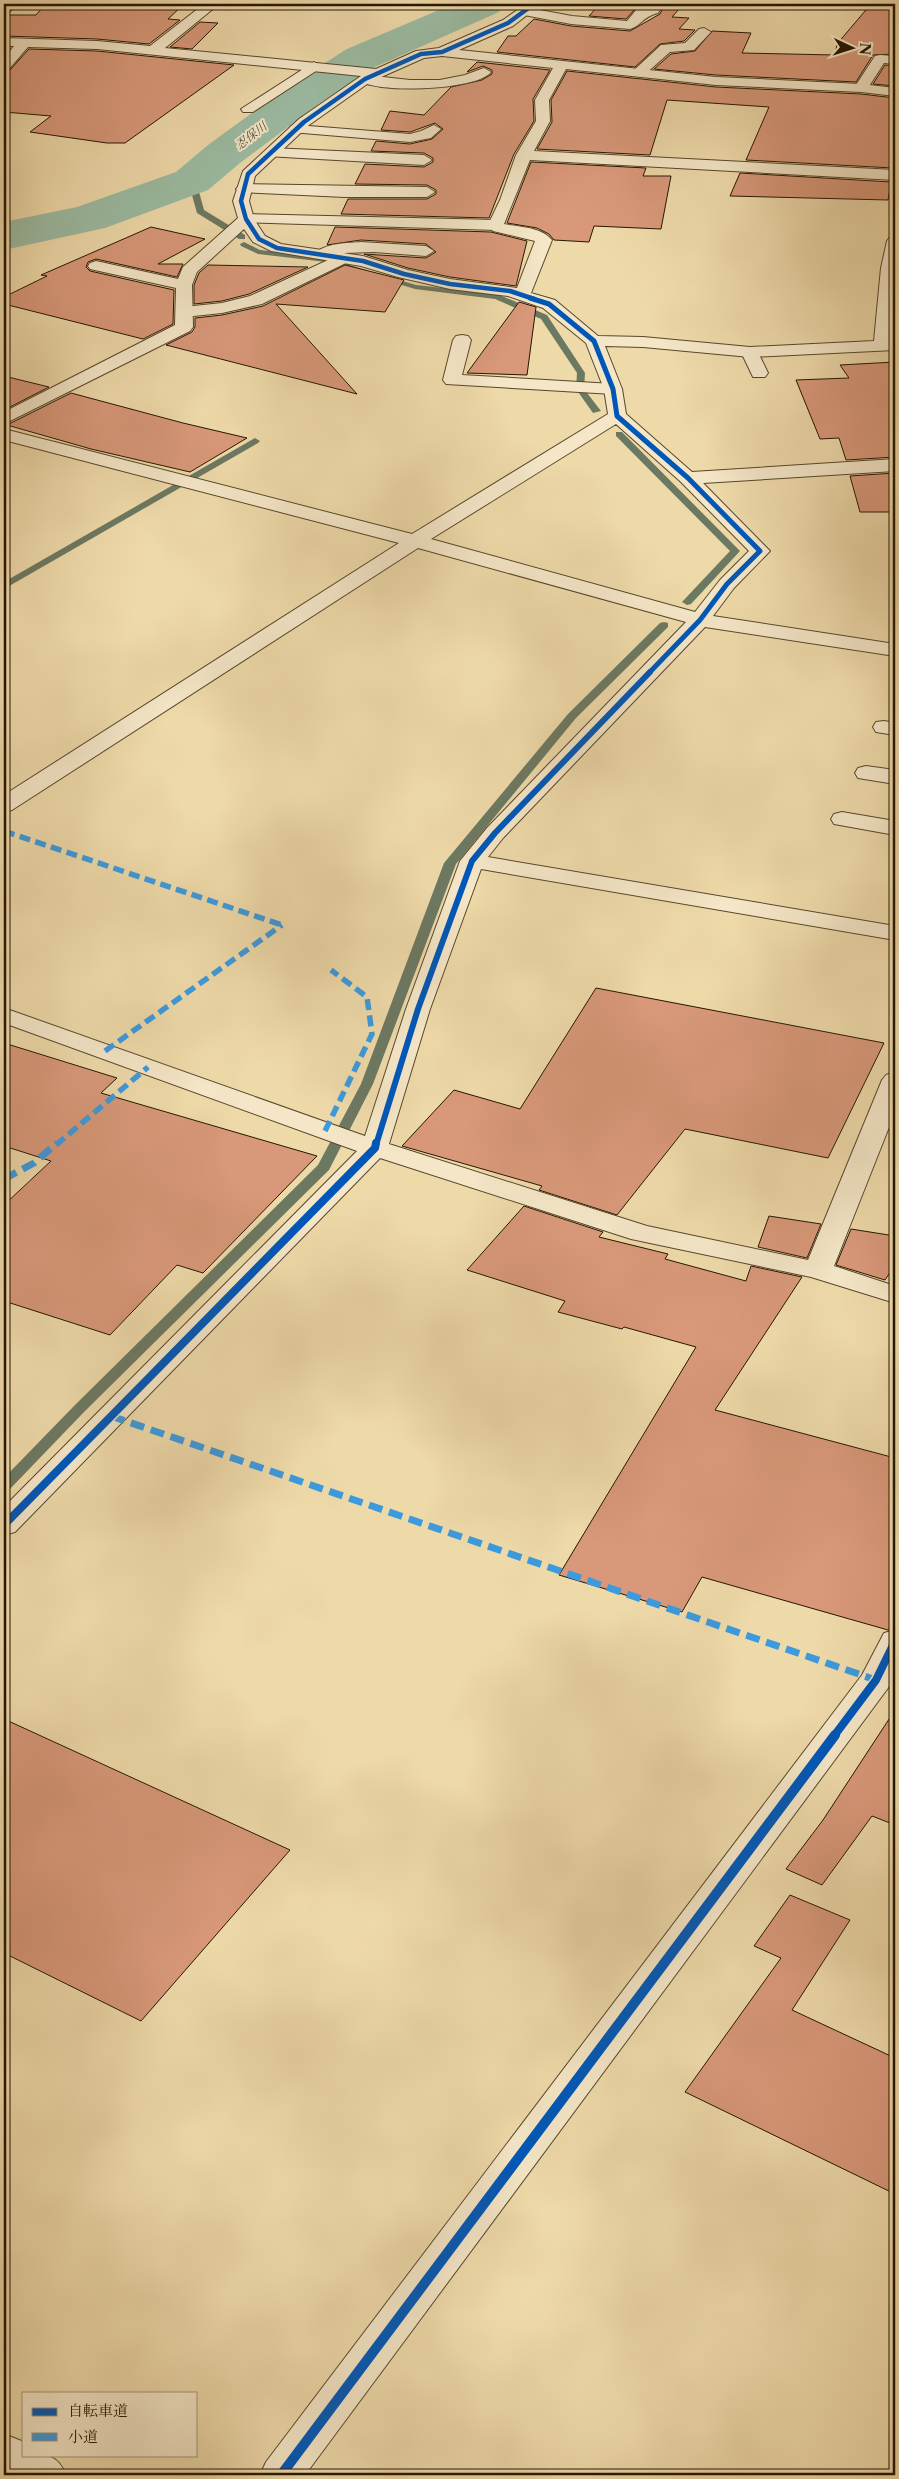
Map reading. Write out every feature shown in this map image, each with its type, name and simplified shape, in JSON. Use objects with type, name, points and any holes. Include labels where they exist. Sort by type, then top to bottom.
[{"type":"street","points":[[4,9],[10,4]]},
{"type":"street","points":[[152,50],[212,4]]},
{"type":"street","points":[[442,52],[508,23],[529,8],[571,20],[630,25],[641,13],[653,10]]},
{"type":"street","points":[[638,72],[666,48],[689,47],[704,32]]},
{"type":"street","points":[[4,42],[97,45],[152,50],[318,67],[439,85],[458,83],[484,72]]},
{"type":"street","points":[[4,66],[24,43]]},
{"type":"street","points":[[4,1525],[375,1148],[418,1008],[472,861],[495,833],[700,620],[727,584],[760,551],[688,478],[617,416],[613,389],[594,341],[549,304],[510,291],[450,284],[404,274],[363,261],[277,248],[259,239],[246,219],[241,201],[248,174],[296,129],[372,75],[421,54],[442,52],[762,84],[861,88],[895,92]]},
{"type":"street","points":[[861,88],[880,59],[895,60]]},
{"type":"street","points":[[496,225],[508,200],[524,155],[543,121],[542,100],[562,64]]},
{"type":"street","points":[[248,109],[318,67]]},
{"type":"street","points":[[296,129],[410,138],[426,136],[434,129]]},
{"type":"street","points":[[271,153],[424,160]]},
{"type":"street","points":[[524,155],[895,175]]},
{"type":"street","points":[[244,189],[427,192]]},
{"type":"street","points":[[4,419],[184,327],[184,285],[189,270],[246,219],[496,225],[499,228],[537,234],[544,240],[522,295]]},
{"type":"street","points":[[594,341],[643,342],[750,352],[888,345],[895,241]]},
{"type":"street","points":[[322,254],[336,249],[356,247],[426,250]]},
{"type":"street","points":[[184,312],[222,308],[256,300],[344,258]]},
{"type":"street","points":[[96,266],[184,285]]},
{"type":"street","points":[[462,340],[452,380],[613,389]]},
{"type":"street","points":[[750,352],[759,372]]},
{"type":"street","points":[[4,805],[415,541],[617,416]]},
{"type":"street","points":[[4,434],[415,541],[700,620],[895,650]]},
{"type":"street","points":[[688,478],[895,465]]},
{"type":"street","points":[[866,773],[895,778]]},
{"type":"street","points":[[842,819],[895,828]]},
{"type":"street","points":[[472,861],[895,933]]},
{"type":"street","points":[[4,1015],[375,1148],[641,1233],[818,1270],[895,1296]]},
{"type":"street","points":[[818,1270],[895,1080]]},
{"type":"street","points":[[281,2475],[876,1680],[895,1641]]},
{"type":"street","points":[[4,2452],[45,2475]]},
{"type":"building","points":[[83,4],[184,4],[168,19],[180,20],[149,44],[97,39],[4,36],[4,15],[36,15],[43,7],[77,9]]},
{"type":"building","points":[[600,4],[644,6],[635,9],[626,19],[589,16]]},
{"type":"building","points":[[871,4],[895,6],[895,54],[873,55],[856,82],[716,75],[654,69],[671,54],[695,51],[712,31],[751,33],[742,53],[835,55],[837,44]]},
{"type":"building","points":[[659,7],[679,9],[672,17],[689,18],[679,29],[695,30],[684,41],[660,44],[635,67],[497,52],[508,36],[516,36],[534,19],[571,26],[630,31],[660,14],[662,10]]},
{"type":"building","points":[[200,22],[218,23],[192,49],[170,47]]},
{"type":"building","points":[[29,49],[97,51],[234,65],[125,143],[107,143],[30,132],[51,116],[4,112],[4,72],[10,70]]},
{"type":"building","points":[[477,62],[550,70],[533,99],[534,121],[514,154],[489,218],[341,214],[348,199],[427,199],[436,194],[436,190],[427,185],[355,184],[365,164],[424,167],[433,162],[433,158],[424,153],[371,151],[376,141],[410,144],[432,139],[443,129],[435,123],[410,132],[381,130],[390,111],[424,115],[451,87],[482,80],[492,74],[492,70],[483,66],[467,72]]},
{"type":"building","points":[[885,65],[895,66],[895,86],[873,84]]},
{"type":"building","points":[[567,71],[716,87],[861,94],[895,98],[893,168],[746,160],[769,107],[667,100],[650,155],[537,149],[552,122],[551,100]]},
{"type":"building","points":[[531,162],[646,168],[643,176],[671,176],[661,229],[594,226],[589,242],[554,240],[549,234],[537,228],[507,223]]},
{"type":"building","points":[[740,173],[891,182],[888,200],[730,196]]},
{"type":"building","points":[[151,227],[205,239],[158,264],[183,264],[177,277],[96,259],[88,262],[86,267],[90,271],[174,290],[173,324],[143,339],[4,304],[4,297],[47,276],[41,275]]},
{"type":"building","points":[[335,227],[491,232],[527,241],[516,286],[450,277],[408,268],[364,254],[426,258],[436,252],[426,244],[361,240],[327,245]]},
{"type":"building","points":[[208,265],[308,267],[249,294],[222,301],[194,304],[194,285],[199,273]]},
{"type":"building","points":[[345,265],[404,280],[385,312],[276,304],[357,394],[166,345],[192,332],[195,327],[195,318],[222,315],[263,306]]},
{"type":"building","points":[[519,302],[536,307],[527,375],[467,373]]},
{"type":"building","points":[[895,362],[895,457],[846,460],[839,438],[820,439],[796,380],[849,378],[840,365]]},
{"type":"building","points":[[4,376],[49,387],[4,410]]},
{"type":"building","points":[[71,393],[247,438],[190,472],[91,449],[7,425]]},
{"type":"building","points":[[895,473],[895,512],[860,512],[850,476]]},
{"type":"building","points":[[596,988],[884,1043],[828,1158],[685,1129],[617,1215],[539,1190],[542,1186],[402,1146],[454,1090],[520,1109]]},
{"type":"building","points":[[4,1043],[117,1078],[101,1093],[317,1156],[203,1273],[177,1265],[110,1335],[4,1301],[4,1205],[51,1161],[4,1146]]},
{"type":"building","points":[[524,1206],[603,1232],[599,1237],[668,1254],[665,1259],[746,1281],[751,1266],[802,1277],[715,1410],[895,1458],[895,1628],[888,1630],[702,1577],[682,1612],[559,1575],[696,1347],[624,1327],[622,1329],[558,1312],[565,1301],[467,1270]]},
{"type":"building","points":[[769,1216],[821,1224],[807,1258],[758,1247]]},
{"type":"building","points":[[851,1229],[895,1236],[895,1265],[885,1280],[836,1265]]},
{"type":"building","points":[[895,1710],[895,1825],[872,1816],[822,1885],[786,1869],[823,1820]]},
{"type":"building","points":[[4,1719],[290,1850],[141,2021],[4,1953]]},
{"type":"building","points":[[790,1895],[850,1920],[792,2010],[895,2058],[895,2194],[685,2092],[781,1958],[754,1946]]},
{"type":"waterway","name":"忍保川","points":[[4,236],[89,218],[192,181],[224,154],[305,94],[361,58],[485,4]]},
{"type":"waterway","points":[[192,181],[200,211],[242,237]]},
{"type":"waterway","points":[[244,244],[258,252],[327,260],[362,270]]},
{"type":"waterway","points":[[385,277],[415,287],[497,297],[544,317],[581,373],[580,389],[596,411]]},
{"type":"waterway","points":[[619,434],[735,551],[687,602]]},
{"type":"waterway","points":[[4,586],[255,441]]},
{"type":"waterway","points":[[4,1487],[79,1409],[324,1167],[367,1084],[450,863],[572,716],[664,625]]},
{"type":"marked path","points":[[4,831],[282,925]]},
{"type":"marked path","points":[[105,1051],[282,925]]},
{"type":"marked path","points":[[325,1131],[372,1034],[367,997],[331,970]]},
{"type":"marked path","points":[[4,1179],[34,1163],[148,1067]]},
{"type":"marked path","points":[[111,1416],[876,1680]]},
{"type":"cycle path","points":[[4,1525],[375,1148],[418,1009],[472,861],[495,833],[700,620],[727,584],[760,551],[688,478],[617,416],[613,389],[594,341],[549,304],[510,291],[450,284],[404,274],[363,261],[277,248],[259,239],[246,219],[241,201],[248,174],[304,122],[365,79],[421,54],[442,52],[508,23],[534,4]]},
{"type":"cycle path","points":[[281,2475],[876,1680],[895,1641]]}]
